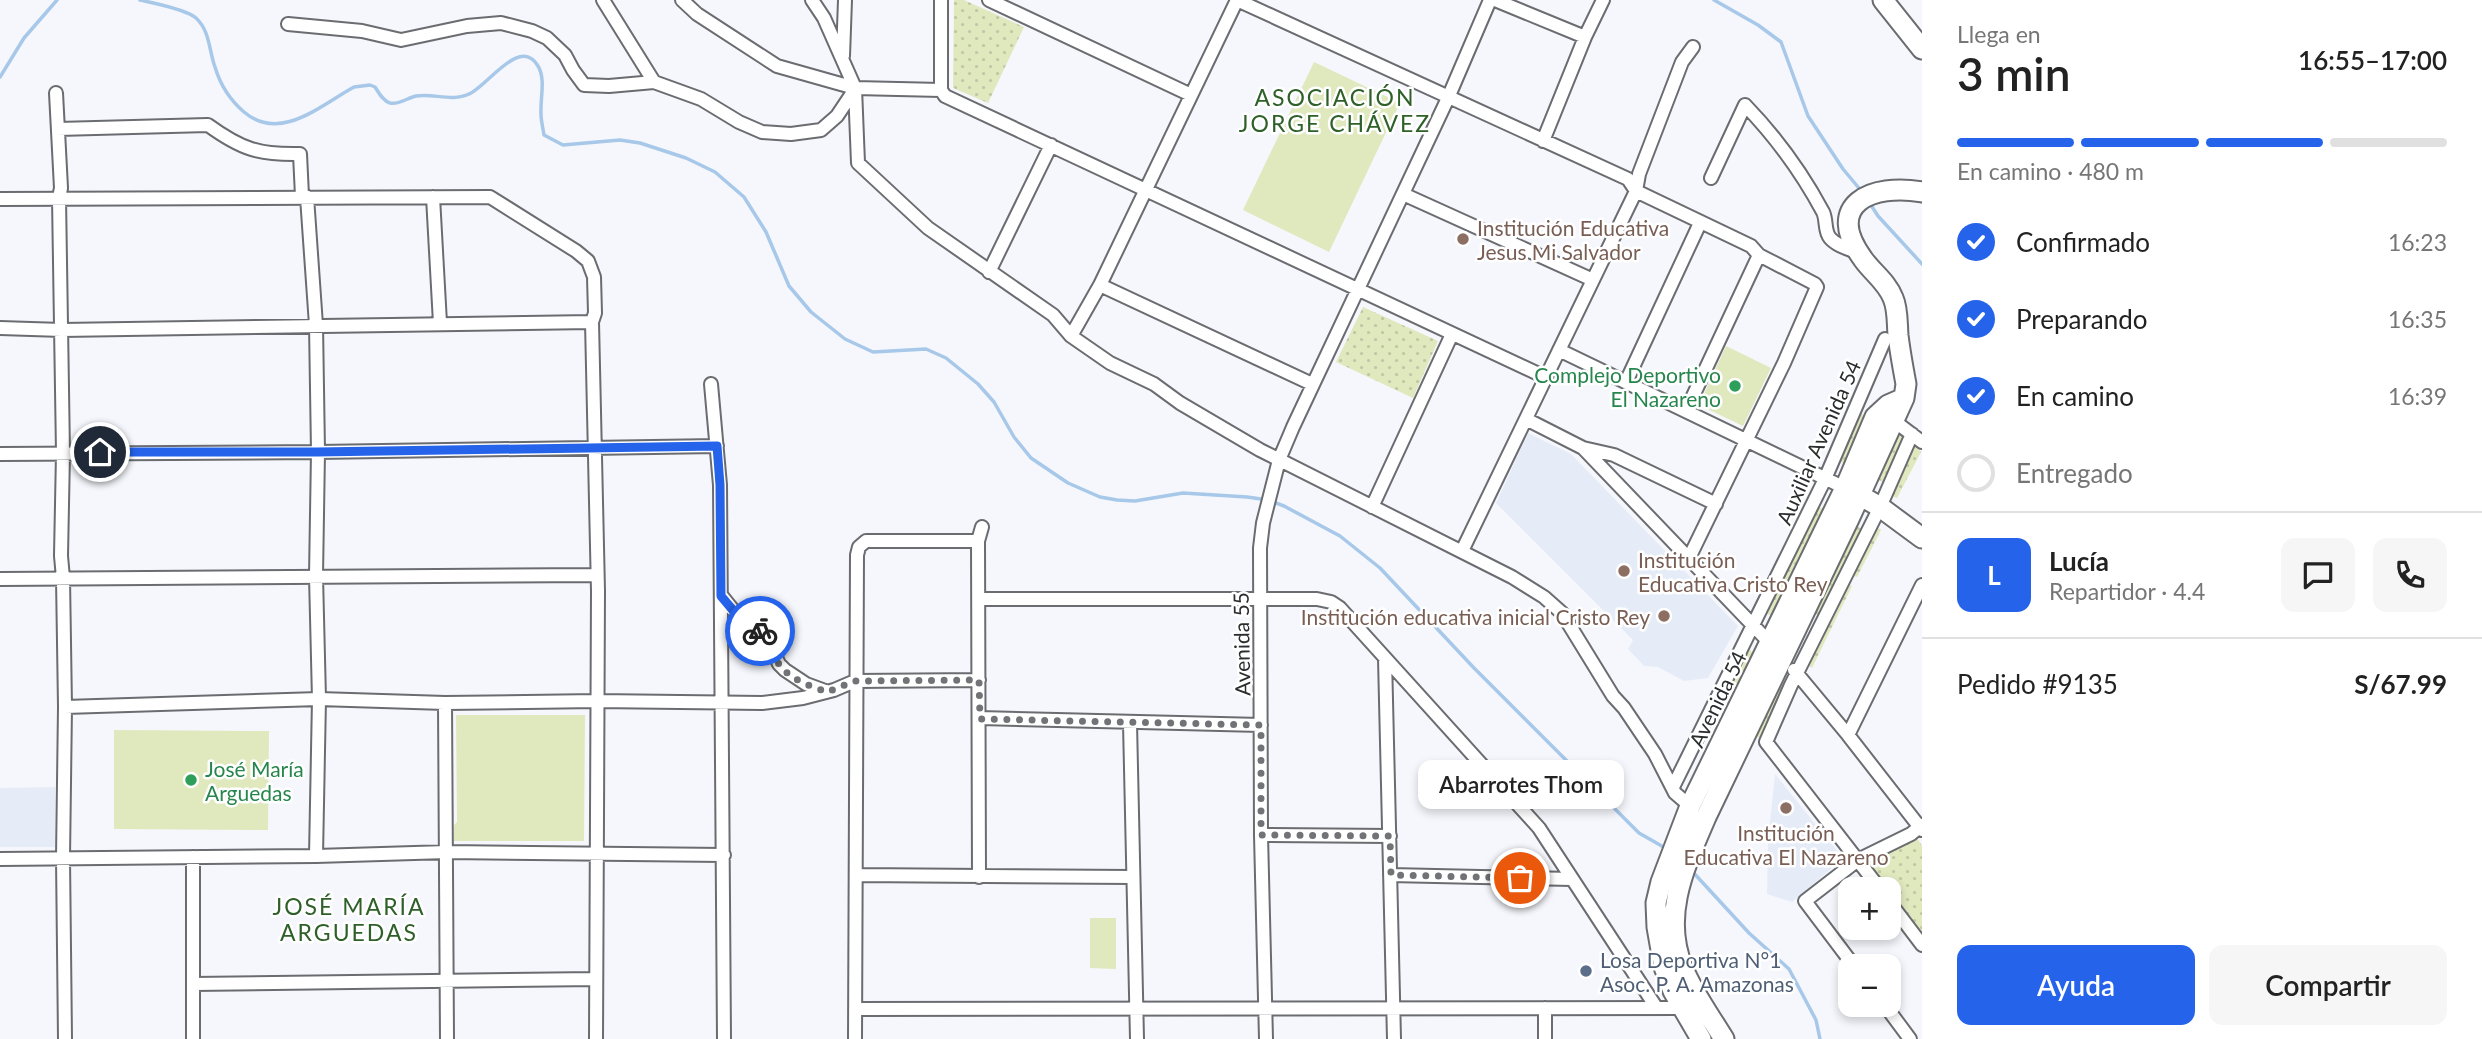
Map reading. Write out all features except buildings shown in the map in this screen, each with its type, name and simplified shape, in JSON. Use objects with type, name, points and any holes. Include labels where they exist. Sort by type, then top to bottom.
[{"type":"main road","points":[[1883,0],[1922,49]]},
{"type":"main road","points":[[1859,253],[1849,226],[1855,202],[1865,195],[1892,189],[1922,191]]},
{"type":"main road","name":"Avenida 54","points":[[1701,1039],[1682,1008],[1664,967],[1656,903],[1661,882],[1690,806],[1775,650],[1852,491],[1875,417],[1886,416],[1904,398],[1906,384],[1893,296],[1859,253]]},
{"type":"main road","points":[[1852,491],[1922,538]]},
{"type":"main road","name":"Avenida 54","points":[[1724,1039],[1690,983],[1679,958],[1674,931],[1675,900],[1687,860],[1775,650]]},
{"type":"street","points":[[603,0],[654,82]]},
{"type":"street","points":[[682,0],[697,14],[777,66],[855,88],[941,90]]},
{"type":"street","points":[[812,0],[824,18],[855,88],[858,163],[928,228],[1053,315],[1072,336],[1110,363],[1154,384],[1209,420],[1279,460],[1462,551],[1544,597],[1562,613],[1613,696],[1655,754],[1675,793],[1690,806]]},
{"type":"street","points":[[843,60],[845,0]]},
{"type":"street","points":[[941,0],[941,90],[945,96],[1545,377]]},
{"type":"street","points":[[989,0],[1005,3],[1191,95]]},
{"type":"street","points":[[1072,336],[1100,285],[1237,0],[1628,179],[1636,191],[1751,246],[1759,255],[1817,287],[1689,558]]},
{"type":"street","points":[[1492,0],[1585,37]]},
{"type":"street","name":"Avenida 55","points":[[1266,1039],[1259,598],[1262,530],[1279,460],[1492,0]]},
{"type":"street","points":[[1543,141],[1603,0]]},
{"type":"street","points":[[288,24],[362,30],[401,40],[467,26],[501,23],[532,30],[547,38],[565,55],[584,85],[654,82],[701,99],[739,122],[762,132],[791,134],[821,130],[837,116],[855,88]]},
{"type":"street","points":[[1462,551],[1636,191],[1639,174],[1682,62],[1693,47]]},
{"type":"street","points":[[56,93],[61,188],[65,1039]]},
{"type":"street","points":[[1711,178],[1745,105],[1770,131],[1792,163],[1825,215],[1830,238],[1859,253]]},
{"type":"street","points":[[58,129],[208,125],[227,139],[252,150],[268,155],[300,154],[316,325],[319,699],[316,856]]},
{"type":"street","points":[[989,272],[1051,145]]},
{"type":"street","points":[[1403,194],[1593,280]]},
{"type":"street","points":[[433,197],[440,323]]},
{"type":"street","points":[[0,199],[490,197],[588,261],[593,271],[595,313],[592,322],[597,575],[596,1039]]},
{"type":"street","points":[[1626,382],[1700,223]]},
{"type":"street","points":[[1686,411],[1759,255]]},
{"type":"street","points":[[1100,285],[1312,384]]},
{"type":"street","points":[[0,328],[62,330],[592,322]]},
{"type":"street","points":[[1372,507],[1452,334]]},
{"type":"street","name":"Auxiliar Avenida 54","points":[[1673,787],[1825,479],[1885,339]]},
{"type":"street","points":[[1559,350],[1852,491]]},
{"type":"street","points":[[711,384],[720,485],[724,1039]]},
{"type":"street","points":[[1871,877],[1766,742],[1797,674],[1917,438],[1886,416]]},
{"type":"street","points":[[1526,419],[1583,448],[1614,455],[1716,504]]},
{"type":"street","points":[[0,454],[717,446]]},
{"type":"street","points":[[1583,448],[1797,674],[1921,827],[1858,860],[1805,901],[1845,954]]},
{"type":"street","points":[[979,877],[978,541],[982,527]]},
{"type":"street","points":[[855,1039],[857,555],[859,547],[866,541],[978,541]]},
{"type":"street","points":[[0,579],[597,575]]},
{"type":"street","points":[[1848,734],[1922,585]]},
{"type":"street","points":[[721,596],[737,615],[766,635],[779,664],[785,670],[806,684],[827,692]]},
{"type":"street","points":[[979,599],[1259,598],[1317,599],[1331,602],[1340,608],[1539,828],[1656,1007]]},
{"type":"street","points":[[1385,658],[1394,1039]]},
{"type":"street","points":[[65,706],[319,699],[446,703],[762,703],[827,692],[855,681],[979,680]]},
{"type":"street","points":[[446,703],[447,1039]]},
{"type":"street","points":[[980,719],[1261,725]]},
{"type":"street","points":[[1130,723],[1137,1039]]},
{"type":"street","points":[[1261,835],[1390,836]]},
{"type":"street","points":[[0,859],[447,852],[724,855]]},
{"type":"street","points":[[193,857],[193,1039]]},
{"type":"street","points":[[1391,875],[1572,879]]},
{"type":"street","points":[[857,876],[1133,877]]},
{"type":"street","points":[[1901,917],[1922,945]]},
{"type":"street","points":[[192,984],[596,979]]},
{"type":"street","points":[[1545,1007],[1545,1039]]},
{"type":"street","points":[[855,1009],[1682,1008]]},
{"type":"street","points":[[1894,1017],[1910,1039]]},
{"type":"shaded area","name":"Institución Educativa Cristo Rey","points":[[1528,433],[1571,454],[1738,626],[1708,678],[1684,681],[1658,667],[1644,666],[1628,649],[1633,640],[1496,503]]},
{"type":"shaded area","name":"Institución Educativa El Nazareno","points":[[1775,774],[1837,851],[1838,863],[1792,902],[1767,894],[1768,841]]},
{"type":"shaded area","points":[[55,787],[55,847],[0,847],[0,788]]},
{"type":"green space","points":[[954,0],[964,0],[1024,27],[988,103],[953,88]]},
{"type":"green space","points":[[1314,62],[1400,103],[1329,252],[1243,210]]},
{"type":"green space","points":[[1363,307],[1438,341],[1413,398],[1336,362]]},
{"type":"green space","points":[[1726,346],[1771,368],[1743,426],[1699,405]]},
{"type":"green space","points":[[1859,413],[1868,417],[1848,466],[1838,460]]},
{"type":"green space","points":[[1896,430],[1905,436],[1884,483],[1874,477]]},
{"type":"green space","points":[[1915,446],[1921,452],[1897,498],[1892,496]]},
{"type":"green space","points":[[1817,506],[1826,510],[1774,617],[1765,613]]},
{"type":"green space","points":[[1853,524],[1862,529],[1819,616],[1810,612]]},
{"type":"green space","points":[[1877,527],[1881,530],[1857,577],[1854,576]]},
{"type":"green space","points":[[1850,585],[1852,586],[1812,668],[1809,666]]},
{"type":"green space","points":[[1749,648],[1755,657],[1738,691],[1730,685]]},
{"type":"green space","points":[[1778,677],[1787,684],[1760,739],[1752,730]]},
{"type":"green space","name":"José María Arguedas","points":[[456,715],[585,715],[584,841],[454,841],[454,825],[457,822]]},
{"type":"green space","name":"José María Arguedas","points":[[114,730],[269,731],[268,830],[114,829]]},
{"type":"green space","points":[[1916,836],[1922,846],[1922,939],[1901,911],[1901,877],[1876,877],[1867,865],[1869,860]]},
{"type":"green space","points":[[1090,918],[1116,918],[1116,969],[1090,968]]},
{"type":"waterway","points":[[0,77],[24,38],[57,0]]},
{"type":"waterway","points":[[140,0],[177,9],[196,18],[204,29],[217,73],[230,97],[244,112],[258,121],[272,124],[300,118],[354,87],[375,87],[390,103],[416,96],[463,96],[476,90],[513,59],[522,56],[531,58],[542,77],[541,117],[544,135],[563,145],[620,140],[640,143],[686,158],[715,172],[744,197],[766,232],[789,286],[811,312],[845,339],[873,352],[926,349],[946,358],[978,384],[994,402],[1014,437],[1031,458],[1068,483],[1100,497],[1117,500],[1135,501],[1183,493],[1268,500],[1340,536],[1380,568],[1474,668],[1639,833],[1667,849]]},
{"type":"waterway","points":[[1714,0],[1758,25],[1781,42],[1808,116],[1843,169],[1863,193]]},
{"type":"waterway","points":[[1869,202],[1878,216],[1922,264]]},
{"type":"waterway","points":[[1691,870],[1749,933],[1789,969],[1816,1020],[1820,1039]]},
{"type":"way so far","points":[[760,631],[766,635],[775,657],[785,670],[806,684],[827,692],[855,681],[979,680],[980,719],[1261,725],[1261,835],[1390,836],[1391,875],[1520,878]]},
{"type":"place","name":"Institución Educativa Jesus Mi Salvador","points":[[1463,239]]},
{"type":"place","name":"Complejo Deportivo El Nazareno","points":[[1735,386]]},
{"type":"place","name":"Institución Educativa Cristo Rey","points":[[1624,571]]},
{"type":"place","name":"Institución educativa inicial Cristo Rey","points":[[1664,616]]},
{"type":"place","name":"José María Arguedas","points":[[191,780]]},
{"type":"place","name":"Institución Educativa El Nazareno","points":[[1786,808]]},
{"type":"place","name":"Abarrotes Thom","points":[[1520,878]]},
{"type":"place","name":"Losa Deportiva N°1 Asoc. P. A. Amazonas","points":[[1586,971]]},
{"type":"district","name":"ASOCIACIÓN JORGE CHÁVEZ","points":[[1335,110]]},
{"type":"district","name":"JOSÉ MARÍA ARGUEDAS","points":[[349,919]]},
{"type":"route","points":[[100,452],[317,452],[717,446],[721,596],[737,615],[760,631]]}]
